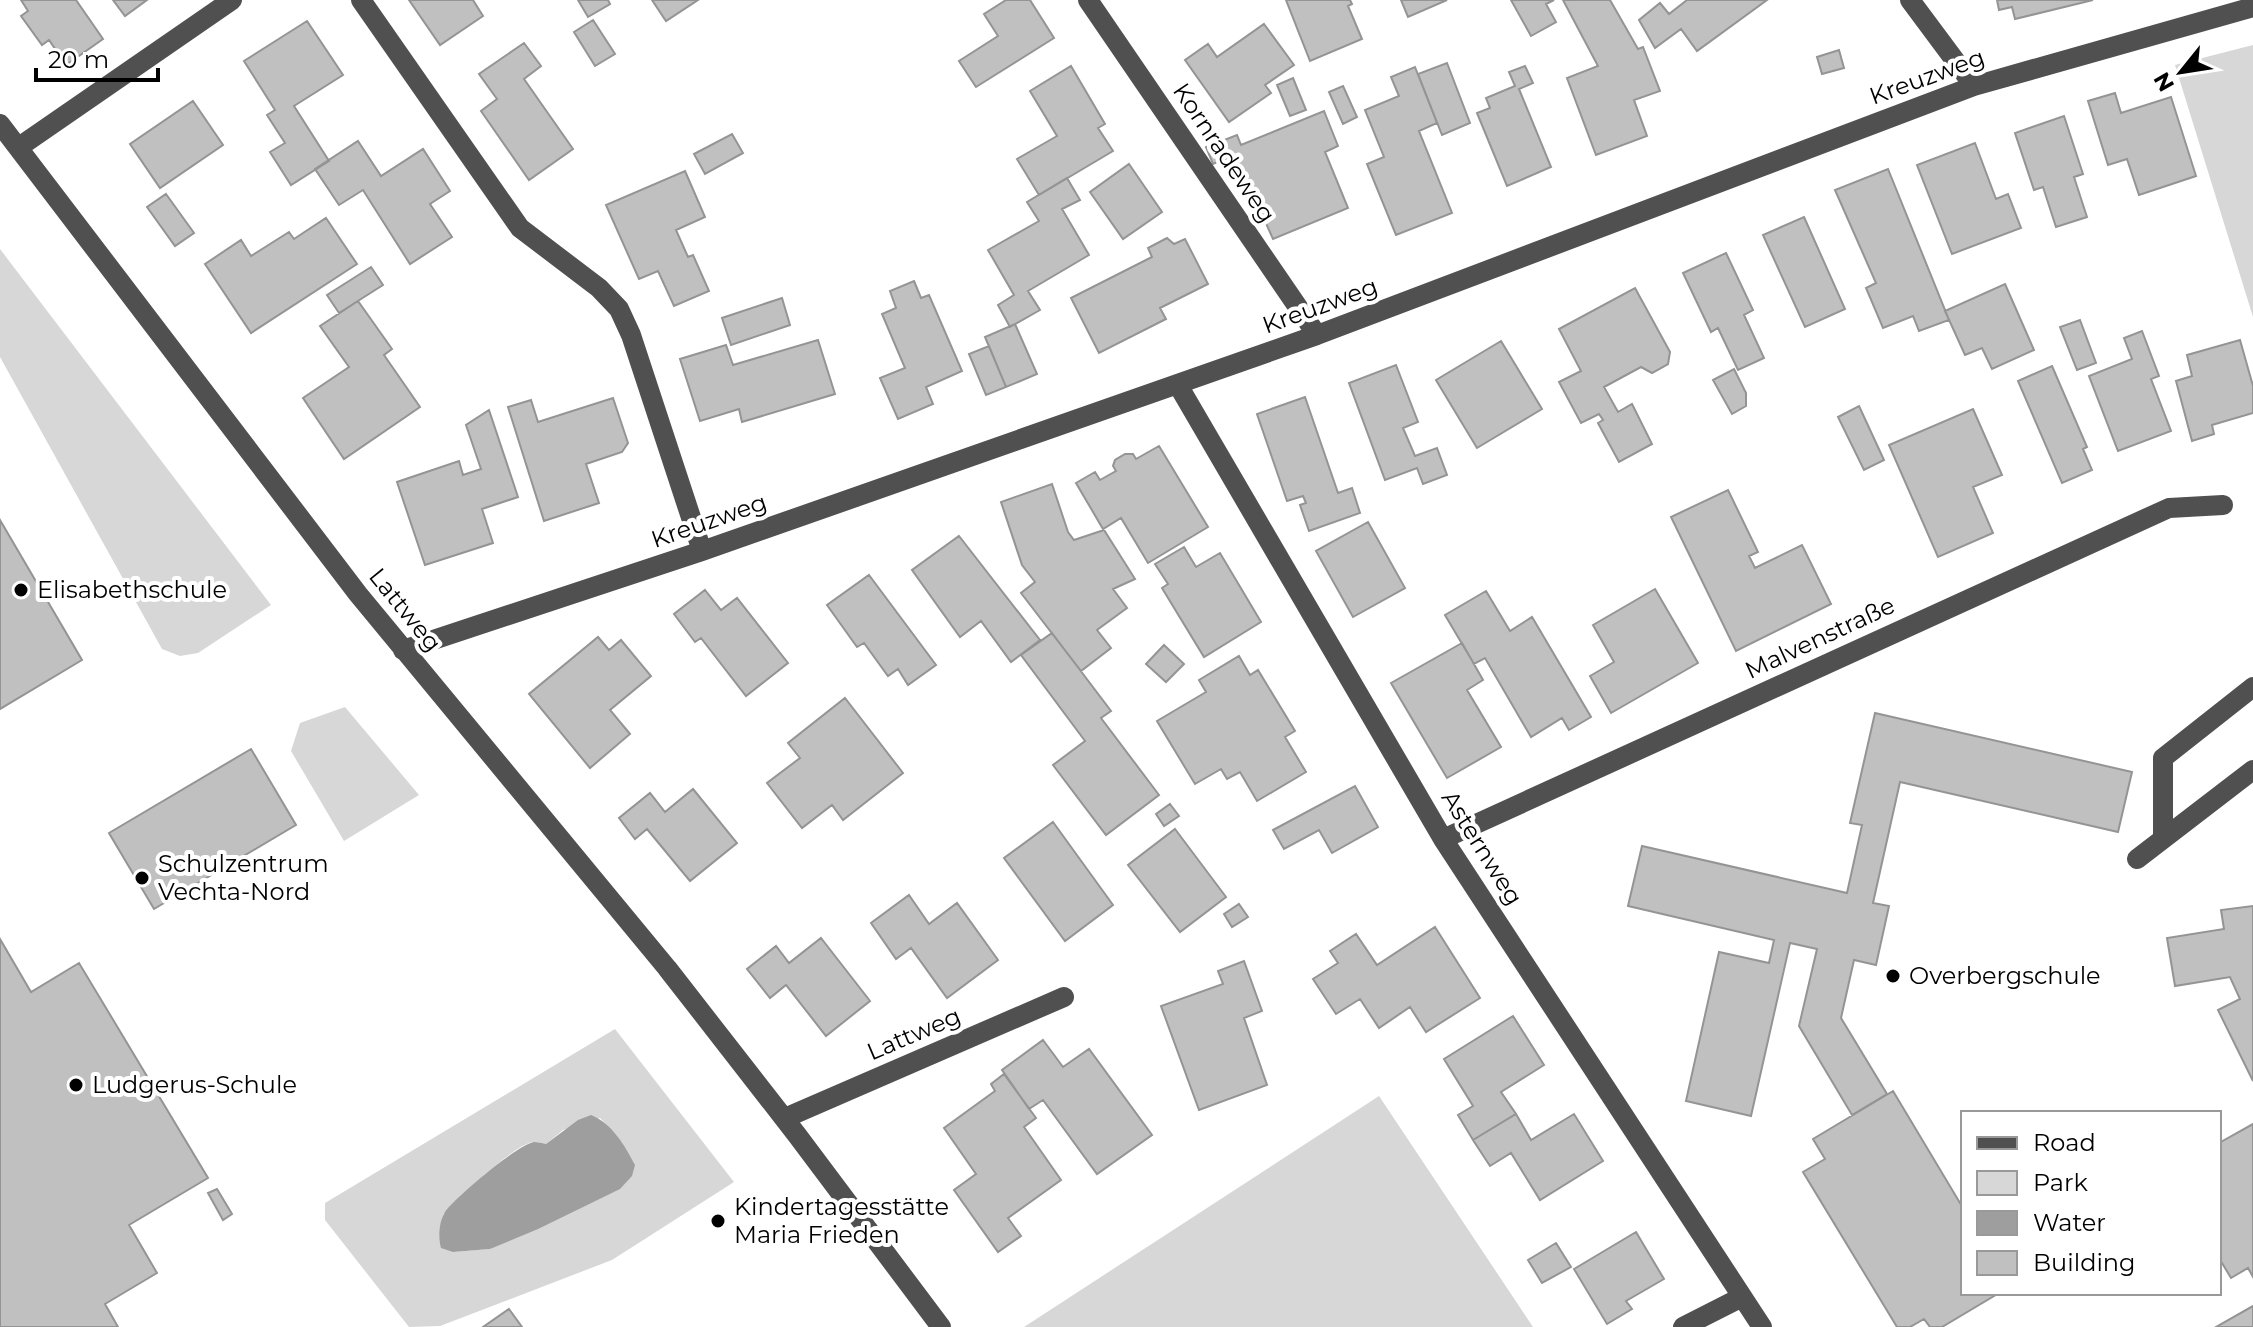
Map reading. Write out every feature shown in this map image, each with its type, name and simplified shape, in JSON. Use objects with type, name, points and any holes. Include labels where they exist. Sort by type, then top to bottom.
[{"type":"street","points":[[19,147],[232,0]]},
{"type":"street","points":[[361,0],[520,228],[599,288],[619,309],[631,335],[702,551]]},
{"type":"street","name":"Kornradeweg","points":[[1088,0],[1317,335]]},
{"type":"street","points":[[1910,0],[1974,86]]},
{"type":"street","name":"Kreuzweg","points":[[403,650],[702,551],[1178,385],[1974,86],[2253,7]]},
{"type":"street","name":"Lattweg","points":[[0,124],[403,650],[667,968],[785,1118],[941,1327]]},
{"type":"street","name":"Asternweg","points":[[1178,385],[1443,839],[1762,1327]]},
{"type":"street","name":"Malvenstraße","points":[[1443,839],[2169,508],[2223,505]]},
{"type":"street","points":[[2163,839],[2163,758],[2253,687]]},
{"type":"street","points":[[2137,859],[2253,770]]},
{"type":"street","name":"Lattweg","points":[[785,1118],[1064,997]]},
{"type":"street","points":[[1683,1327],[1742,1297]]},
{"type":"green space","points":[[2253,45],[2253,317],[2175,65]]},
{"type":"green space","points":[[0,249],[271,605],[198,653],[180,656],[162,649],[0,357]]},
{"type":"green space","points":[[345,707],[419,795],[344,841],[291,751],[300,723]]},
{"type":"green space","points":[[615,1029],[734,1182],[612,1260],[440,1326],[409,1327],[325,1220],[325,1203]],"holes":[[[600,1118],[628,1153],[490,1249],[453,1252],[443,1215],[512,1152],[533,1142],[546,1144],[563,1130]]]},
{"type":"green space","points":[[1379,1096],[1533,1327],[1024,1327]]},
{"type":"water","points":[[591,1115],[612,1129],[635,1165],[632,1176],[620,1189],[490,1249],[453,1252],[441,1248],[440,1230],[445,1212],[473,1184],[526,1145],[534,1142],[546,1144],[578,1120]]},
{"type":"building","points":[[21,0],[76,0],[103,39],[66,65],[49,40],[42,45],[21,16],[28,11]]},
{"type":"building","points":[[113,0],[147,0],[125,16]]},
{"type":"building","points":[[409,0],[473,0],[483,16],[440,45]]},
{"type":"building","points":[[578,0],[608,0],[610,4],[588,17]]},
{"type":"building","points":[[652,0],[698,0],[666,21]]},
{"type":"building","points":[[1006,0],[1030,0],[1054,38],[976,87],[959,61],[998,36],[984,14]]},
{"type":"building","points":[[1286,0],[1350,0],[1352,4],[1348,6],[1362,39],[1310,61]]},
{"type":"building","points":[[1401,0],[1447,0],[1408,17]]},
{"type":"building","points":[[1511,0],[1554,0],[1546,4],[1556,22],[1531,36]]},
{"type":"building","points":[[1563,0],[1610,0],[1638,49],[1643,47],[1660,91],[1634,100],[1647,136],[1596,155],[1567,78],[1598,66]]},
{"type":"building","points":[[1687,0],[1767,0],[1697,51],[1681,29],[1655,48],[1639,20],[1660,3],[1669,14]]},
{"type":"building","points":[[1997,0],[2093,0],[2015,19],[2012,7],[1999,10]]},
{"type":"building","points":[[593,20],[615,54],[595,66],[574,32]]},
{"type":"building","points":[[307,21],[343,75],[294,106],[329,161],[291,185],[270,152],[285,143],[267,115],[275,110],[244,61]]},
{"type":"building","points":[[1264,24],[1294,65],[1265,85],[1271,93],[1229,122],[1185,60],[1208,44],[1217,57]]},
{"type":"building","points":[[524,43],[541,66],[524,79],[573,149],[529,180],[481,111],[497,99],[479,74]]},
{"type":"building","points":[[1839,50],[1844,68],[1822,74],[1817,57]]},
{"type":"building","points":[[1447,63],[1470,123],[1442,135],[1418,74]]},
{"type":"building","points":[[1071,66],[1105,124],[1098,128],[1113,151],[1039,195],[1017,159],[1057,136],[1030,91]]},
{"type":"building","points":[[1525,66],[1533,83],[1519,89],[1551,167],[1507,186],[1477,113],[1490,108],[1486,98],[1515,86],[1509,72]]},
{"type":"building","points":[[1415,67],[1437,123],[1419,131],[1452,213],[1396,235],[1367,164],[1384,157],[1365,110],[1399,96],[1391,77]]},
{"type":"building","points":[[1293,78],[1306,110],[1290,116],[1277,85]]},
{"type":"building","points":[[1343,86],[1357,117],[1343,124],[1329,92]]},
{"type":"building","points":[[2115,93],[2121,113],[2171,97],[2196,176],[2139,195],[2127,159],[2108,165],[2088,101]]},
{"type":"building","points":[[193,101],[223,145],[160,188],[130,144]]},
{"type":"building","points":[[1324,111],[1338,146],[1325,152],[1348,208],[1273,239],[1257,203],[1252,205],[1232,156],[1213,164],[1206,147],[1237,135],[1241,145]]},
{"type":"building","points":[[2064,116],[2083,174],[2074,177],[2087,217],[2056,227],[2043,187],[2034,190],[2015,133]]},
{"type":"building","points":[[732,134],[743,153],[705,174],[694,154]]},
{"type":"building","points":[[358,141],[381,176],[423,149],[450,191],[430,204],[452,237],[410,264],[363,190],[339,205],[315,169]]},
{"type":"building","points":[[1975,143],[1996,199],[2008,194],[2021,228],[1952,254],[1917,165]]},
{"type":"building","points":[[1129,164],[1162,212],[1123,239],[1090,192]]},
{"type":"building","points":[[1888,169],[1949,320],[1919,331],[1913,316],[1883,328],[1866,288],[1876,283],[1835,190]]},
{"type":"building","points":[[685,171],[705,217],[676,230],[688,257],[693,255],[709,291],[674,306],[658,271],[639,279],[606,205]]},
{"type":"building","points":[[1067,178],[1080,200],[1062,209],[1089,255],[1028,291],[1040,310],[1010,327],[998,305],[1014,295],[988,250],[1039,221],[1027,202]]},
{"type":"building","points":[[166,194],[194,233],[175,246],[147,207]]},
{"type":"building","points":[[1804,217],[1845,309],[1805,327],[1763,235]]},
{"type":"building","points":[[326,218],[357,264],[251,333],[205,264],[241,240],[251,256],[289,232],[294,239]]},
{"type":"building","points":[[1167,238],[1174,244],[1185,239],[1208,284],[1160,308],[1166,319],[1099,353],[1071,298],[1152,257],[1148,248]]},
{"type":"building","points":[[1726,253],[1753,310],[1744,315],[1764,358],[1738,370],[1718,328],[1711,332],[1683,273]]},
{"type":"building","points":[[371,267],[383,285],[339,313],[327,295]]},
{"type":"building","points":[[914,281],[921,298],[929,295],[962,371],[926,387],[933,404],[898,419],[880,378],[905,368],[882,314],[896,308],[890,291]]},
{"type":"building","points":[[2005,284],[2034,350],[1992,369],[1982,348],[1965,355],[1945,311]]},
{"type":"building","points":[[1635,288],[1670,352],[1668,364],[1652,373],[1641,367],[1604,387],[1618,412],[1632,404],[1652,444],[1619,462],[1598,423],[1603,420],[1599,414],[1581,423],[1559,382],[1581,371],[1559,329]]},
{"type":"building","points":[[782,298],[790,325],[731,345],[722,318]]},
{"type":"building","points":[[358,301],[392,349],[384,355],[420,407],[344,459],[303,398],[349,367],[320,326]]},
{"type":"building","points":[[2080,320],[2096,363],[2077,370],[2060,327]]},
{"type":"building","points":[[1015,324],[1037,374],[1006,387],[985,337]]},
{"type":"building","points":[[2142,331],[2159,376],[2151,379],[2171,431],[2118,451],[2089,376],[2132,359],[2124,338]]},
{"type":"building","points":[[818,340],[835,394],[742,422],[739,409],[700,421],[680,359],[726,345],[733,365]]},
{"type":"building","points":[[2240,340],[2253,386],[2253,413],[2212,425],[2214,434],[2192,441],[2176,381],[2192,376],[2187,355]]},
{"type":"building","points":[[1501,341],[1542,409],[1477,448],[1436,380]]},
{"type":"building","points":[[989,346],[1006,387],[986,395],[969,354]]},
{"type":"building","points":[[1396,365],[1418,422],[1403,428],[1415,456],[1437,448],[1447,475],[1423,484],[1417,468],[1385,480],[1349,383]]},
{"type":"building","points":[[2052,366],[2087,447],[2083,449],[2092,470],[2062,483],[2018,381]]},
{"type":"building","points":[[1734,369],[1746,393],[1746,406],[1732,414],[1713,380]]},
{"type":"building","points":[[1305,397],[1338,493],[1352,488],[1360,513],[1309,531],[1300,505],[1306,503],[1303,496],[1287,501],[1257,414]]},
{"type":"building","points":[[613,398],[628,443],[622,452],[586,464],[599,503],[544,521],[508,407],[531,400],[538,422]]},
{"type":"building","points":[[1859,406],[1884,460],[1864,470],[1838,417]]},
{"type":"building","points":[[1973,409],[2002,475],[1973,487],[1993,533],[1938,557],[1889,445]]},
{"type":"building","points":[[489,410],[518,497],[482,509],[493,543],[425,565],[397,482],[459,461],[463,475],[481,469],[466,425]]},
{"type":"building","points":[[1159,446],[1208,527],[1148,563],[1121,518],[1103,529],[1076,483],[1095,472],[1100,480],[1116,471],[1113,466],[1115,460],[1125,454],[1133,454],[1136,459]]},
{"type":"building","points":[[1052,484],[1068,532],[1074,540],[1104,530],[1135,579],[1113,589],[1127,608],[1097,630],[1111,648],[1081,671],[1021,593],[1035,582],[1022,565],[1001,502]]},
{"type":"building","points":[[1728,490],[1758,552],[1749,556],[1755,568],[1802,545],[1831,604],[1736,651],[1671,517]]},
{"type":"building","name":"Elisabethschule","points":[[0,520],[82,660],[0,709]]},
{"type":"building","points":[[1368,522],[1405,588],[1353,617],[1316,551]]},
{"type":"building","points":[[959,536],[1040,640],[1011,662],[981,621],[960,637],[912,570]]},
{"type":"building","points":[[1184,547],[1196,567],[1220,553],[1261,622],[1204,657],[1162,588],[1168,584],[1155,564]]},
{"type":"building","points":[[869,575],[936,665],[908,685],[898,669],[888,676],[864,643],[857,647],[827,605]]},
{"type":"building","points":[[1655,589],[1698,663],[1611,713],[1590,676],[1614,662],[1593,625]]},
{"type":"building","points":[[705,590],[721,610],[737,598],[788,663],[746,696],[701,638],[695,642],[674,614]]},
{"type":"building","points":[[1486,591],[1510,631],[1532,617],[1591,717],[1569,730],[1562,718],[1531,737],[1485,658],[1474,664],[1445,615]]},
{"type":"building","points":[[1052,633],[1111,711],[1101,718],[1159,795],[1106,835],[1053,765],[1085,741],[1021,655]]},
{"type":"building","points":[[598,637],[609,650],[621,640],[651,676],[610,710],[630,734],[590,768],[529,694]]},
{"type":"building","points":[[1462,643],[1483,680],[1467,690],[1501,747],[1447,778],[1391,683]]},
{"type":"building","points":[[1164,645],[1184,664],[1166,682],[1146,664]]},
{"type":"building","points":[[1239,656],[1250,675],[1258,670],[1295,731],[1285,737],[1306,772],[1257,801],[1240,772],[1227,779],[1221,769],[1195,784],[1157,721],[1206,692],[1199,680]]},
{"type":"building","points":[[845,698],[903,773],[843,820],[832,805],[802,828],[767,783],[800,758],[788,743]]},
{"type":"building","points":[[1875,713],[2132,772],[2118,832],[1900,782],[1873,903],[1889,906],[1876,965],[1854,960],[1841,1018],[1887,1094],[1852,1115],[1799,1026],[1817,949],[1790,943],[1751,1116],[1686,1101],[1719,952],[1769,963],[1774,940],[1628,906],[1642,846],[1847,893],[1862,825],[1850,823]]},
{"type":"building","points":[[251,749],[296,825],[154,909],[109,833]]},
{"type":"building","points":[[1355,786],[1378,827],[1332,853],[1319,830],[1284,849],[1273,830]]},
{"type":"building","points":[[693,789],[737,843],[690,881],[647,829],[635,839],[619,818],[650,793],[665,812]]},
{"type":"building","points":[[1170,804],[1179,816],[1164,826],[1156,814]]},
{"type":"building","points":[[1053,822],[1113,905],[1065,941],[1004,858]]},
{"type":"building","points":[[1175,829],[1226,897],[1180,932],[1128,865]]},
{"type":"building","points":[[909,895],[929,924],[957,903],[998,960],[947,998],[911,948],[896,959],[871,923]]},
{"type":"building","points":[[1239,904],[1248,917],[1232,927],[1224,914]]},
{"type":"building","points":[[2253,906],[2253,1081],[2218,1010],[2240,999],[2230,977],[2175,986],[2167,938],[2224,929],[2221,910]]},
{"type":"building","points":[[1435,927],[1480,998],[1426,1032],[1410,1007],[1379,1028],[1360,999],[1336,1014],[1313,979],[1338,963],[1330,951],[1356,934],[1377,965]]},
{"type":"building","points":[[821,938],[870,1001],[826,1036],[786,985],[770,998],[747,969],[776,946],[789,963]]},
{"type":"building","name":"Ludgerus-Schule","points":[[0,939],[31,992],[79,963],[208,1178],[129,1225],[157,1273],[105,1304],[118,1327],[0,1327]]},
{"type":"building","points":[[1244,961],[1262,1011],[1244,1018],[1267,1085],[1199,1110],[1161,1006],[1223,984],[1218,971]]},
{"type":"building","points":[[1513,1016],[1544,1065],[1501,1092],[1516,1114],[1473,1140],[1458,1115],[1473,1106],[1444,1059]]},
{"type":"building","points":[[1043,1040],[1063,1067],[1089,1049],[1152,1135],[1097,1174],[1043,1100],[1029,1109],[1002,1070]]},
{"type":"building","points":[[1004,1074],[1036,1118],[1024,1127],[1061,1180],[1008,1218],[1021,1236],[998,1252],[954,1190],[976,1174],[944,1128],[995,1091],[991,1084]]},
{"type":"building","points":[[1893,1091],[1961,1205],[1961,1295],[1996,1295],[1942,1327],[1930,1327],[1924,1319],[1910,1327],[1897,1327],[1803,1172],[1825,1159],[1813,1139]]},
{"type":"building","points":[[1516,1114],[1531,1140],[1574,1114],[1603,1161],[1540,1200],[1511,1153],[1490,1166],[1473,1140]]},
{"type":"building","points":[[2253,1124],[2253,1277],[2248,1268],[2231,1278],[2221,1261],[2221,1142]]},
{"type":"building","points":[[217,1189],[232,1214],[223,1220],[208,1193]]},
{"type":"building","points":[[1636,1232],[1664,1279],[1626,1301],[1632,1309],[1607,1324],[1574,1269]]},
{"type":"building","points":[[1556,1243],[1571,1267],[1542,1283],[1528,1260]]},
{"type":"building","points":[[2253,1306],[2253,1327],[2216,1327]]},
{"type":"building","points":[[509,1309],[522,1327],[483,1327]]},
{"type":"place","name":"Elisabethschule","points":[[21,590]]},
{"type":"place","name":"Schulzentrum Vechta-Nord","points":[[142,878]]},
{"type":"place","name":"Overbergschule","points":[[1893,976]]},
{"type":"place","name":"Ludgerus-Schule","points":[[76,1085]]},
{"type":"place","name":"Kindertagesstätte Maria Frieden","points":[[718,1221]]}]
